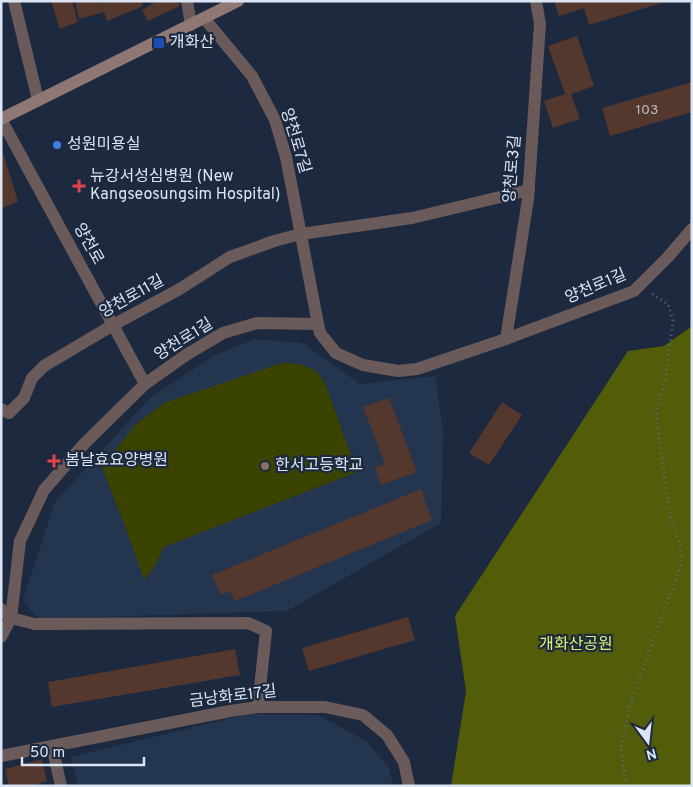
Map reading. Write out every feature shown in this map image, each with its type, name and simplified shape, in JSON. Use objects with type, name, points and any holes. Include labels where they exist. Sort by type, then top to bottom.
[{"type":"main road","name":"양천로","points":[[1,119],[238,1]]},
{"type":"street","points":[[14,1],[38,100]]},
{"type":"street","points":[[187,1],[191,25]]},
{"type":"street","name":"양천로3길","points":[[506,339],[528,190],[540,24],[536,1]]},
{"type":"street","name":"양천로7길","points":[[204,18],[252,76],[275,120],[286,157],[318,324]]},
{"type":"street","name":"양천로","points":[[1,119],[145,384]]},
{"type":"street","points":[[301,234],[412,218],[528,190]]},
{"type":"street","name":"양천로1길","points":[[1,638],[20,541],[44,490],[84,444],[145,384],[186,355],[223,333],[257,323],[318,324],[320,333],[336,353],[363,365],[398,371],[417,369],[506,339],[634,291],[668,257],[692,229]]},
{"type":"street","name":"양천로11길","points":[[1,409],[9,413],[24,398],[32,378],[44,366],[113,325],[178,290],[230,258],[274,241],[301,234]]},
{"type":"street","points":[[6,613],[35,624],[248,623],[266,631],[258,707]]},
{"type":"street","name":"금낭화로17길","points":[[1,756],[230,711],[258,707],[325,707],[364,715],[387,735],[404,762],[409,786]]},
{"type":"street","points":[[52,746],[61,786]]},
{"type":"path","points":[[626,786],[620,749],[628,713],[681,564],[681,548],[670,516],[656,414],[665,381],[673,320],[668,304],[640,286]]},
{"type":"shaded area","name":"한서고등학교","points":[[255,339],[303,343],[360,384],[435,376],[443,430],[441,523],[287,611],[38,619],[23,600],[55,502],[150,398],[215,355]]},
{"type":"shaded area","points":[[248,714],[318,715],[366,741],[389,768],[393,786],[78,786],[71,757]]},
{"type":"green space","name":"개화산공원","points":[[692,326],[692,786],[451,786],[466,691],[455,616],[628,351],[664,346]]},
{"type":"green space","points":[[282,363],[307,367],[321,377],[325,383],[357,472],[164,547],[156,564],[144,580],[102,468],[135,425],[164,403]]},
{"type":"building","points":[[51,1],[72,1],[78,22],[60,29]]},
{"type":"building","points":[[75,1],[99,1],[103,9],[100,1],[141,1],[143,6],[107,21],[104,12],[79,19]]},
{"type":"building","points":[[157,1],[177,1],[180,6],[148,21],[142,10]]},
{"type":"building","points":[[554,1],[665,2],[589,25],[584,8],[559,16]]},
{"type":"building","points":[[577,36],[594,86],[571,94],[580,119],[553,128],[544,101],[565,94],[548,46]]},
{"type":"building","points":[[692,82],[692,112],[610,136],[602,108]]},
{"type":"building","points":[[3,153],[18,201],[1,209],[1,154]]},
{"type":"building","points":[[389,398],[417,472],[381,485],[375,467],[385,464],[363,407]]},
{"type":"building","points":[[502,402],[522,415],[489,465],[469,453]]},
{"type":"building","points":[[421,489],[432,520],[235,601],[230,591],[221,595],[212,575]]},
{"type":"building","points":[[408,617],[415,640],[309,671],[302,648]]},
{"type":"building","points":[[235,649],[240,675],[52,707],[48,682]]},
{"type":"building","points":[[42,759],[47,781],[31,786],[9,786],[5,769]]},
{"type":"place","name":"개화산","points":[[159,43]]},
{"type":"place","name":"성원미용실","points":[[57,145]]},
{"type":"place","name":"뉴강서성심병원 (New Kangseosungsim Hospital)","points":[[79,186]]},
{"type":"place","name":"봄날효요양병원","points":[[54,461]]},
{"type":"place","name":"한서고등학교","points":[[265,466]]}]
